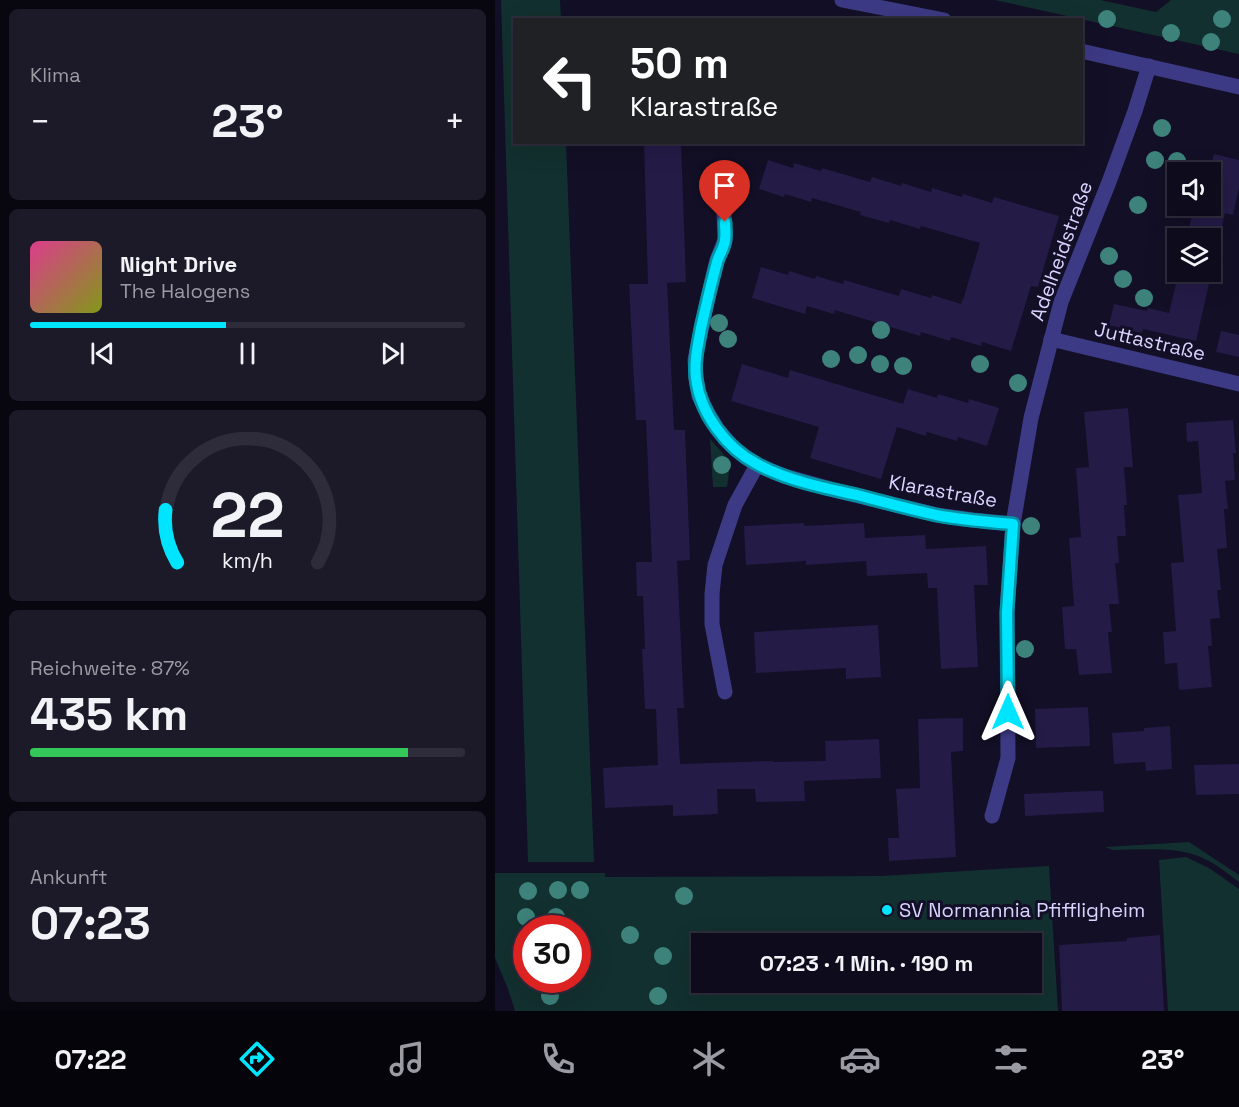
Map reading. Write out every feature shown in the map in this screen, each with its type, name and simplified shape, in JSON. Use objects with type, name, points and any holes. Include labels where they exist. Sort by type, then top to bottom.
[{"type":"street","points":[[842,0],[933,18]]},
{"type":"street","points":[[1083,51],[1239,87]]},
{"type":"street","name":"Adelheidstraße","points":[[1013,524],[1031,418],[1061,302],[1109,182],[1149,66]]},
{"type":"street","name":"Klarastraße","points":[[723,186],[725,240],[717,260],[695,360],[699,396],[718,430],[744,456],[757,465],[784,476],[937,515],[1013,524],[1007,612],[1008,758],[992,816]]},
{"type":"street","name":"Juttastraße","points":[[1051,339],[1239,384]]},
{"type":"street","points":[[725,692],[712,624],[715,565],[735,505],[757,465]]},
{"type":"green space","points":[[501,0],[560,0],[561,18],[513,18],[513,144],[566,144],[594,862],[528,862]]},
{"type":"green space","points":[[995,0],[1100,0],[1156,12],[1171,0],[1239,0],[1239,54],[1083,18]]},
{"type":"green space","points":[[710,439],[721,451],[729,465],[727,487],[713,487]]},
{"type":"green space","points":[[1189,842],[1239,875],[1239,882],[1212,863],[1193,854],[1159,850],[1113,850],[1105,847]]},
{"type":"green space","points":[[1186,857],[1209,868],[1239,889],[1239,1011],[1168,1011],[1159,860]]},
{"type":"green space","points":[[1049,866],[1058,1011],[515,1011],[495,958],[495,873],[605,873],[605,877],[882,876]]},
{"type":"building","points":[[644,144],[681,144],[686,282],[667,283],[674,430],[685,430],[690,560],[677,561],[684,708],[677,708],[680,764],[826,761],[825,741],[879,739],[881,778],[804,781],[805,801],[756,802],[755,789],[717,789],[718,814],[673,816],[673,805],[605,808],[603,768],[658,765],[656,709],[645,709],[642,649],[645,649],[643,596],[637,596],[636,562],[652,562],[646,420],[636,420],[629,284],[648,284]]},
{"type":"building","points":[[1214,154],[1239,160],[1239,187],[1233,215],[1225,213],[1221,231],[1221,228],[1189,228],[1192,216],[1221,216],[1221,162],[1212,162]]},
{"type":"building","points":[[768,160],[793,168],[794,163],[821,171],[822,168],[870,182],[872,177],[931,192],[932,188],[992,203],[994,197],[1059,216],[1038,287],[1031,286],[1011,351],[982,342],[981,346],[951,337],[950,341],[921,332],[920,336],[835,310],[834,314],[807,306],[805,314],[752,298],[761,267],[788,275],[789,271],[815,279],[816,276],[843,284],[844,280],[899,296],[901,289],[961,304],[980,243],[921,226],[920,229],[890,220],[889,223],[860,215],[861,212],[812,198],[811,202],[759,189]]},
{"type":"building","points":[[1177,282],[1209,282],[1196,341],[1143,329],[1142,333],[1109,325],[1114,304],[1147,311],[1144,321],[1148,308],[1169,313]]},
{"type":"building","points":[[1221,331],[1239,335],[1239,357],[1216,352]]},
{"type":"building","points":[[742,364],[788,378],[790,370],[903,404],[908,389],[937,398],[938,394],[968,403],[969,399],[999,408],[987,446],[958,437],[957,441],[927,432],[926,436],[897,427],[881,479],[810,458],[819,427],[731,401]]},
{"type":"building","points":[[1128,408],[1133,467],[1124,467],[1127,505],[1124,505],[1126,536],[1117,536],[1119,563],[1115,563],[1119,604],[1109,604],[1112,632],[1108,632],[1112,673],[1079,675],[1076,649],[1065,649],[1062,607],[1074,606],[1069,538],[1081,537],[1076,468],[1089,467],[1084,412]]},
{"type":"building","points":[[1233,420],[1236,453],[1233,453],[1235,480],[1225,481],[1228,509],[1224,509],[1227,548],[1217,549],[1221,590],[1217,590],[1220,618],[1210,619],[1212,646],[1208,646],[1212,687],[1179,690],[1177,663],[1165,664],[1163,632],[1176,631],[1171,563],[1184,562],[1178,495],[1202,493],[1198,441],[1187,442],[1186,423]]},
{"type":"building","points":[[804,523],[804,526],[864,523],[865,538],[925,535],[926,549],[986,546],[988,585],[974,585],[978,667],[941,669],[937,588],[928,588],[927,573],[867,576],[866,561],[806,565],[806,561],[746,565],[744,526]]},
{"type":"building","points":[[878,625],[881,677],[846,679],[846,668],[756,673],[754,632]]},
{"type":"building","points":[[1088,707],[1090,746],[1036,748],[1035,709]]},
{"type":"building","points":[[963,718],[963,751],[951,752],[956,857],[889,861],[888,838],[899,838],[896,789],[920,788],[918,719]]},
{"type":"building","points":[[1170,726],[1172,769],[1146,771],[1145,762],[1114,764],[1112,733],[1144,731],[1144,728]]},
{"type":"building","points":[[1239,764],[1239,794],[1196,795],[1194,765]]},
{"type":"building","points":[[1103,791],[1104,812],[1025,816],[1024,794]]},
{"type":"building","points":[[1160,935],[1164,1011],[1062,1011],[1059,945],[1127,941],[1127,938]]},
{"type":"place","name":"SV Normannia Pfiffligheim","points":[[887,910]]},
{"type":"route","points":[[725,222],[725,240],[717,260],[695,360],[699,396],[708,413],[718,430],[744,456],[757,465],[784,476],[937,515],[1013,524],[1007,612],[1008,712]]}]
